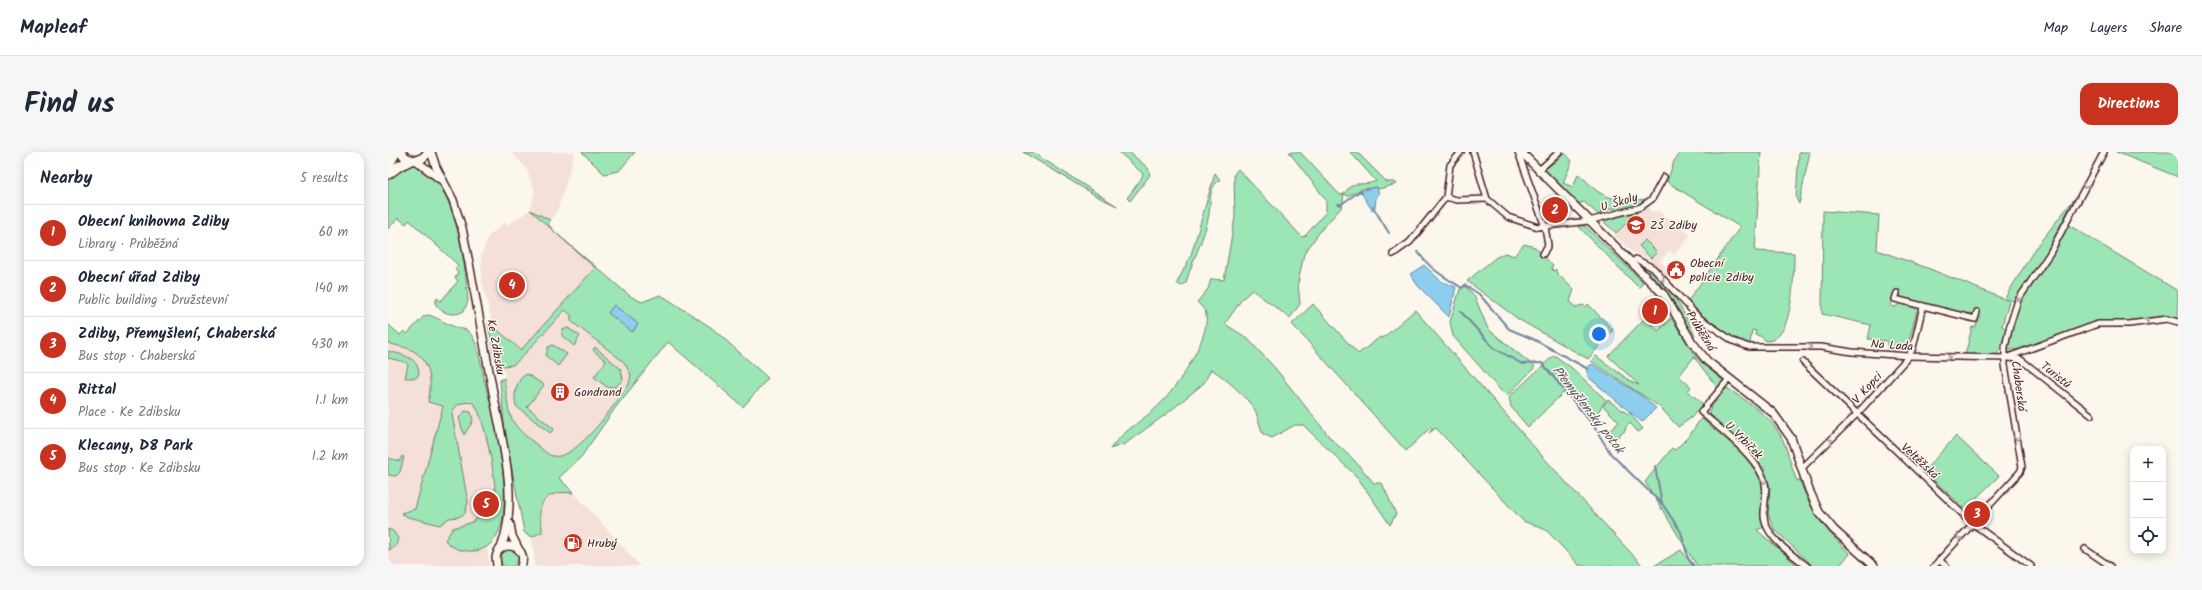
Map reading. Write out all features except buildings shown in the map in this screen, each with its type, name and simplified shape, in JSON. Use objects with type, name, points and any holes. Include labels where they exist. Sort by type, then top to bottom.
[{"type":"highway","points":[[388,166],[396,152]]},
{"type":"highway","points":[[388,174],[399,166],[413,160]]},
{"type":"main road","points":[[401,152],[413,160],[422,158],[430,152]]},
{"type":"street","name":"Ke Zdibsku","points":[[430,152],[458,212],[465,242],[503,449],[510,496],[509,517],[512,536],[523,556],[522,566]]},
{"type":"street","points":[[1394,254],[1410,242],[1446,197],[1450,165],[1461,152]]},
{"type":"street","points":[[1446,197],[1457,200],[1487,199],[1473,152]]},
{"type":"street","points":[[1520,152],[1545,227],[1548,245],[1543,254]]},
{"type":"street","name":"Průběžná","points":[[1520,152],[1632,263],[1671,304],[1698,352],[1729,379],[1773,413],[1791,438],[1814,502],[1826,522],[1874,566]]},
{"type":"street","points":[[1538,171],[1559,152]]},
{"type":"street","name":"Chaberská","points":[[1934,566],[2020,472],[2022,467],[2005,358],[2010,325],[2018,300],[2050,253],[2104,152]]},
{"type":"street","name":"Ke Zdibsku","points":[[413,160],[432,171],[444,184]]},
{"type":"street","name":"U Školy","points":[[1487,199],[1508,217],[1538,228],[1590,221],[1641,207],[1652,199],[1664,177]]},
{"type":"street","name":"Na Lada","points":[[1632,263],[1636,259],[1653,268],[1698,317],[1742,345],[1753,347],[1821,347],[1852,352],[1909,356],[2005,358],[2098,324],[2129,324],[2167,319],[2178,322]]},
{"type":"street","points":[[1897,293],[1895,302],[1923,306],[1975,319],[1977,312]]},
{"type":"street","name":"V Kopci","points":[[1802,468],[1857,414],[1909,356],[1913,348],[1923,306]]},
{"type":"street","name":"Turistů","points":[[2005,358],[2020,359],[2091,416]]},
{"type":"street","name":"Veltěžská","points":[[1803,362],[1972,523],[2031,566]]},
{"type":"street","name":"U Vrbiček","points":[[1729,379],[1701,412],[1747,455],[1761,471],[1765,483],[1763,515],[1767,527],[1780,543],[1807,566]]},
{"type":"street","name":"Ke Zdibsku","points":[[497,566],[496,557],[501,548],[509,517]]},
{"type":"street","points":[[501,548],[510,546],[518,549]]},
{"type":"street","points":[[2085,549],[2110,566]]},
{"type":"street","points":[[1939,560],[1946,566]]},
{"type":"shaded area","points":[[511,152],[575,152],[558,209],[553,217],[550,220],[531,212],[595,268],[521,351],[493,326],[482,281],[481,256],[488,237],[504,222],[508,225],[530,210],[535,191],[526,168]]},
{"type":"shaded area","points":[[1647,207],[1652,212],[1659,211],[1691,235],[1674,255],[1669,251],[1660,261],[1670,271],[1666,277],[1645,257],[1632,252],[1614,235],[1638,212]]},
{"type":"shaded area","points":[[565,310],[571,315],[571,321],[624,362],[631,375],[629,384],[631,385],[562,474],[512,427],[503,366],[520,359]]},
{"type":"shaded area","points":[[388,324],[488,411],[500,485],[487,542],[489,566],[388,566]]},
{"type":"shaded area","points":[[562,491],[573,493],[578,497],[640,566],[531,566],[535,563],[532,537],[540,534],[542,529],[540,514],[541,508],[548,497]]},
{"type":"green space","points":[[582,152],[635,152],[619,171],[604,174]]},
{"type":"green space","points":[[1023,152],[1032,152],[1117,206],[1098,197]]},
{"type":"green space","points":[[1119,152],[1129,152],[1148,168],[1150,175],[1130,201],[1127,198],[1143,174]]},
{"type":"green space","points":[[1289,152],[1300,152],[1340,195],[1344,194],[1342,207],[1321,230],[1304,254],[1298,283],[1300,304],[1290,318],[1252,290],[1242,299],[1225,324],[1247,338],[1275,368],[1332,440],[1354,460],[1374,483],[1382,483],[1396,514],[1390,525],[1358,478],[1303,425],[1295,425],[1272,438],[1263,434],[1256,412],[1247,399],[1211,369],[1204,383],[1169,412],[1125,444],[1110,449],[1129,429],[1158,406],[1170,393],[1178,383],[1200,344],[1206,320],[1205,311],[1197,302],[1208,289],[1211,279],[1224,280],[1235,217],[1234,174],[1238,169],[1302,237],[1305,236],[1326,212],[1326,200]]},
{"type":"green space","points":[[1350,152],[1357,152],[1387,182],[1395,182],[1397,184],[1379,189],[1377,187],[1362,189],[1348,196],[1344,194],[1355,184],[1366,184],[1376,181]]},
{"type":"green space","points":[[1564,152],[1572,161],[1563,183],[1573,187],[1578,174],[1603,195],[1622,200],[1649,199],[1643,203],[1616,212],[1614,208],[1601,212],[1600,216],[1584,202],[1577,204],[1544,172],[1545,169],[1556,161]]},
{"type":"green space","points":[[1681,152],[1761,152],[1755,251],[1794,253],[1793,290],[1787,319],[1782,331],[1775,339],[1766,341],[1760,336],[1755,335],[1756,331],[1752,330],[1750,344],[1740,340],[1716,327],[1688,301],[1740,227],[1667,182],[1674,161]]},
{"type":"green space","points":[[1799,152],[1810,152],[1799,204],[1796,198]]},
{"type":"green space","points":[[2116,152],[2174,152],[2178,154],[2178,177]]},
{"type":"green space","points":[[412,165],[427,172],[439,185],[449,203],[456,223],[461,245],[468,301],[464,311],[460,313],[452,314],[444,312],[435,303],[437,298],[441,301],[458,281],[455,278],[458,273],[455,269],[458,265],[409,220],[406,224],[398,218],[388,229],[388,178],[406,166]]},
{"type":"green space","points":[[1215,173],[1220,180],[1216,183],[1212,191],[1205,232],[1186,283],[1181,286],[1177,283],[1191,255]]},
{"type":"green space","points":[[2074,199],[2046,253],[2013,301],[2005,298],[2034,250]]},
{"type":"green space","points":[[530,210],[550,220],[548,224],[555,232],[630,296],[642,302],[660,295],[666,298],[712,328],[768,378],[743,407],[668,342],[616,407],[581,457],[559,478],[574,493],[556,494],[546,499],[543,503],[540,516],[542,532],[532,537],[524,532],[505,433],[500,380],[504,378],[509,409],[514,423],[526,436],[546,453],[553,456],[562,455],[573,450],[595,429],[629,384],[631,375],[624,362],[571,321],[571,315],[565,310],[513,365],[503,366],[495,358],[488,324],[492,322],[493,326],[521,350],[595,268]],"holes":[[[614,305],[638,324],[633,332],[608,313]]]},
{"type":"green space","points":[[1823,211],[1879,215],[1877,250],[1930,269],[2009,301],[2002,326],[2007,329],[1999,352],[1990,356],[1965,355],[1972,327],[1976,327],[1979,312],[1976,311],[1970,315],[1902,298],[1898,292],[1895,291],[1891,306],[1895,307],[1901,303],[1914,307],[1917,311],[1907,348],[1900,350],[1887,349],[1887,341],[1868,339],[1871,325],[1822,314]]},
{"type":"green space","points":[[1638,212],[1616,233],[1603,221]]},
{"type":"green space","points":[[2067,224],[2178,291],[2178,318],[2167,316],[2127,321],[2094,322],[2022,349],[2009,350],[2008,348],[2015,313],[2020,301]]},
{"type":"green space","points":[[1578,226],[1585,226],[1643,282],[1639,288]]},
{"type":"green space","points":[[1645,240],[1657,252],[1651,258],[1639,246]]},
{"type":"green space","points":[[1524,244],[1535,247],[1546,257],[1545,258],[1553,266],[1551,268],[1554,271],[1556,269],[1556,272],[1574,290],[1570,301],[1575,307],[1583,305],[1586,307],[1588,304],[1613,330],[1588,359],[1518,319],[1467,281],[1495,258],[1505,253],[1514,256]]},
{"type":"green space","points":[[1640,264],[1649,268],[1665,284],[1680,306],[1695,335],[1693,336],[1665,289]]},
{"type":"green space","points":[[1465,286],[1474,295],[1488,329],[1535,367],[1508,395],[1501,391],[1453,336],[1450,322],[1460,289]]},
{"type":"green space","points":[[1313,304],[1358,354],[1380,337],[1383,338],[1415,310],[1542,456],[1643,566],[1580,566],[1546,530],[1523,521],[1436,428],[1429,433],[1433,428],[1430,428],[1406,451],[1292,324]]},
{"type":"green space","points":[[429,315],[454,327],[467,330],[469,332],[476,346],[492,406],[502,464],[504,510],[499,530],[490,544],[475,551],[458,549],[451,546],[445,540],[453,528],[473,522],[489,506],[487,504],[495,490],[491,458],[481,417],[473,403],[466,402],[460,404],[455,408],[452,414],[468,502],[465,513],[459,517],[449,518],[440,525],[408,517],[401,513],[415,509],[443,406],[428,402],[430,382],[428,368],[421,357],[409,349],[388,343],[388,324],[400,335],[404,331],[407,334],[424,316]]},
{"type":"green space","points":[[1646,317],[1658,331],[1671,318],[1697,358],[1723,381],[1715,390],[1716,386],[1694,357],[1679,376],[1691,387],[1688,391],[1703,404],[1691,418],[1678,427],[1660,407],[1591,361],[1596,356],[1633,383],[1639,385],[1608,356]]},
{"type":"green space","points":[[568,328],[580,336],[574,346],[562,336],[562,330]]},
{"type":"green space","points":[[553,345],[567,354],[558,366],[546,356],[548,347]]},
{"type":"green space","points":[[595,347],[621,369],[623,379],[616,387],[607,387],[594,377],[606,361],[593,350]]},
{"type":"green space","points":[[388,351],[404,355],[416,363],[419,374],[416,378],[405,378],[408,365],[405,362],[388,358]]},
{"type":"green space","points":[[1554,355],[1572,368],[1606,400],[1596,415],[1563,393],[1528,427],[1511,407],[1509,397]]},
{"type":"green space","points":[[527,374],[544,385],[527,407],[554,429],[550,433],[516,406],[516,388],[520,379]]},
{"type":"green space","points":[[1727,388],[1759,410],[1778,431],[1785,445],[1797,481],[1799,479],[1814,511],[1826,528],[1850,554],[1839,566],[1813,566],[1774,529],[1768,514],[1770,487],[1764,468],[1709,413],[1711,407]]},
{"type":"green space","points":[[1608,400],[1628,414],[1630,413],[1643,429],[1638,432],[1630,423],[1625,428],[1626,430],[1614,440],[1607,433],[1619,422],[1603,406]]},
{"type":"green space","points":[[465,411],[471,412],[473,421],[464,435],[459,418]]},
{"type":"green space","points":[[1701,418],[1737,450],[1754,468],[1762,487],[1762,516],[1764,527],[1757,530],[1798,566],[1697,566],[1645,482],[1672,448],[1675,450],[1690,435]]},
{"type":"green space","points":[[1956,436],[1999,476],[1965,509],[1924,471]]},
{"type":"green space","points":[[402,456],[404,457],[400,472],[396,476],[388,475],[388,458],[400,461]]},
{"type":"green space","points":[[388,529],[393,531],[398,538],[396,546],[389,550]]},
{"type":"green space","points":[[505,549],[513,549],[518,554],[516,565],[513,567],[505,567],[500,562],[500,554]]},
{"type":"green space","points":[[1681,550],[1693,566],[1654,566]]},
{"type":"water","points":[[1377,187],[1379,194],[1376,198],[1375,208],[1372,210],[1360,191]]},
{"type":"water","points":[[1424,265],[1441,281],[1456,287],[1449,317],[1418,286],[1410,274]]},
{"type":"water","points":[[614,305],[638,324],[632,332],[608,313]]},
{"type":"water","points":[[1592,364],[1642,396],[1656,408],[1642,422],[1588,377],[1586,368]]},
{"type":"waterway","name":"Přemyšlenský potok","points":[[1338,204],[1340,205],[1360,191],[1362,193]]},
{"type":"waterway","name":"Přemyšlenský potok","points":[[1373,207],[1389,233]]},
{"type":"waterway","name":"Přemyšlenský potok","points":[[1418,252],[1428,264],[1443,276],[1462,288],[1465,285],[1479,294],[1509,329],[1533,339],[1588,369]]},
{"type":"waterway","name":"Přemyšlenský potok","points":[[1461,312],[1494,348],[1522,364],[1542,363],[1593,425],[1611,454],[1663,505],[1681,532],[1688,558],[1694,566]]},
{"type":"waterway","points":[[1655,466],[1662,504]]},
{"type":"place","name":"Obecní úřad Zdiby","points":[[1555,210]]},
{"type":"place","name":"ZŠ Zdiby","points":[[1636,225]]},
{"type":"place","name":"Obecní policie Zdiby","points":[[1676,270]]},
{"type":"place","name":"Rittal","points":[[512,285]]},
{"type":"place","name":"Obecní knihovna Zdiby","points":[[1655,311]]},
{"type":"place","name":"Gondrand","points":[[560,392]]},
{"type":"place","name":"Klecany, D8 Park","points":[[486,504]]},
{"type":"place","name":"Zdiby, Přemyšlení, Chaberská","points":[[1977,514]]},
{"type":"place","name":"Hrubý","points":[[573,543]]}]
